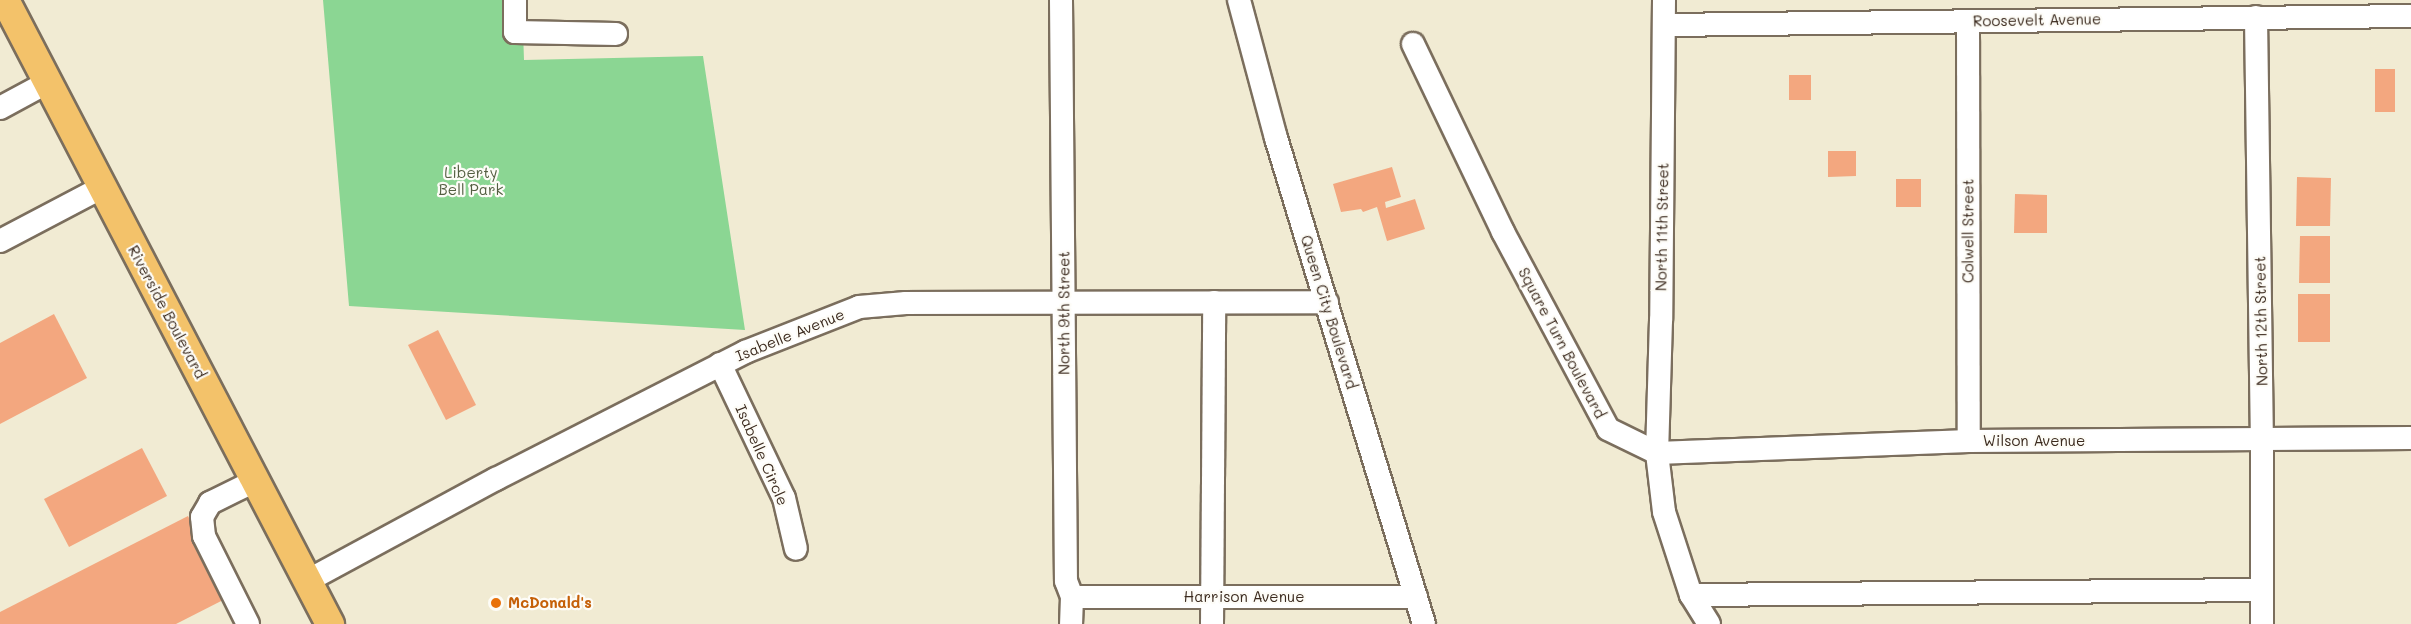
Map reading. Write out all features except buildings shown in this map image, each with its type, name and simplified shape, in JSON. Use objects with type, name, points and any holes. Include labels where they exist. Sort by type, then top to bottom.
[{"type":"main road","name":"Riverside Boulevard","points":[[5,0],[330,624]]},
{"type":"street","points":[[515,0],[515,32],[616,34]]},
{"type":"street","name":"North 9th Street","points":[[1061,0],[1066,581],[1072,597],[1071,624]]},
{"type":"street","name":"Queen City Boulevard","points":[[1239,0],[1276,138],[1424,624]]},
{"type":"street","name":"North 11th Street","points":[[1657,453],[1661,320],[1664,0]]},
{"type":"street","name":"Roosevelt Avenue","points":[[1664,25],[2411,16]]},
{"type":"street","name":"North 12th Street","points":[[2256,17],[2262,440],[2262,624]]},
{"type":"street","name":"Colwell Street","points":[[1968,21],[1969,441]]},
{"type":"street","name":"Square Turn Boulevard","points":[[1413,44],[1503,232],[1608,429],[1657,453]]},
{"type":"street","points":[[0,108],[48,82]]},
{"type":"street","points":[[0,241],[103,187]]},
{"type":"street","name":"Isabelle Avenue","points":[[308,581],[496,479],[720,364],[860,307],[906,303],[1327,302]]},
{"type":"street","points":[[1212,624],[1214,303]]},
{"type":"street","name":"Isabelle Circle","points":[[720,364],[784,498],[796,549]]},
{"type":"street","name":"Wilson Avenue","points":[[1657,453],[1969,441],[2411,438]]},
{"type":"street","points":[[1657,453],[1664,512],[1691,595],[1709,624]]},
{"type":"street","points":[[244,623],[204,536],[202,516],[210,503],[255,480]]},
{"type":"street","points":[[1691,595],[2262,590]]},
{"type":"street","name":"Harrison Avenue","points":[[1072,597],[1416,597]]},
{"type":"green space","name":"Liberty Bell Park","points":[[323,0],[522,0],[524,60],[703,56],[745,330],[349,306]]},
{"type":"place","name":"McDonald's","points":[[496,603]]}]
